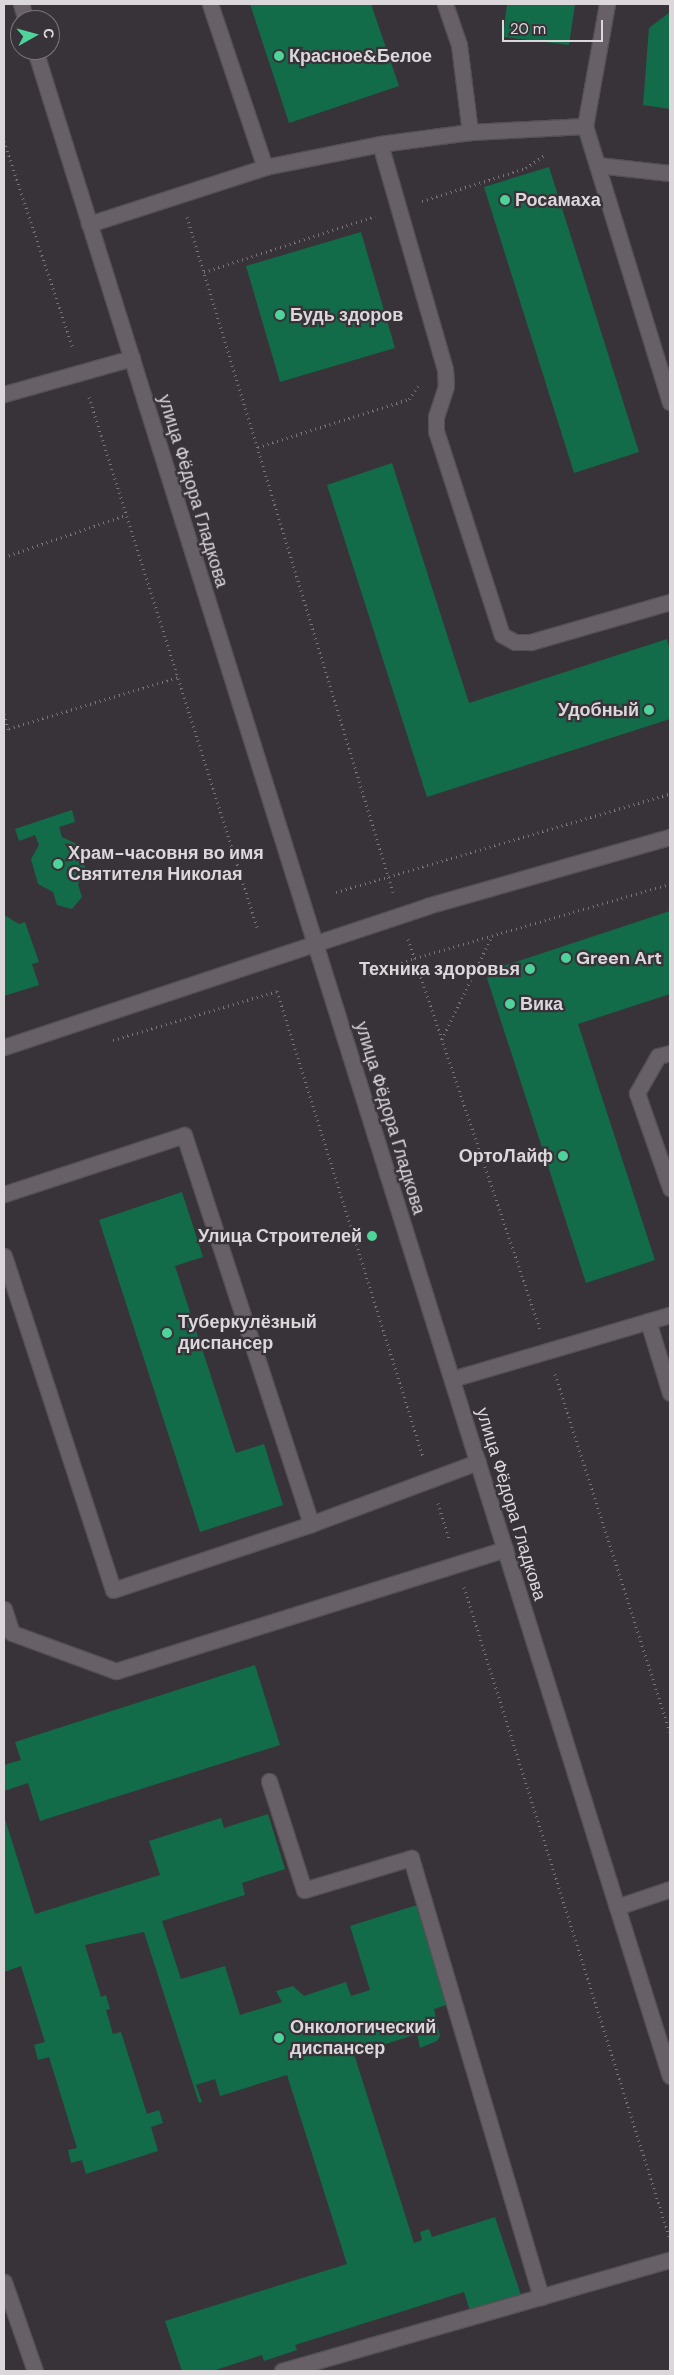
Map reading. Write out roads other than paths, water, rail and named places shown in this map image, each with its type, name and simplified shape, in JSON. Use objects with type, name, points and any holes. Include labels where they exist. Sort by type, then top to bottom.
[{"type":"street","points":[[210,4],[265,167]]},
{"type":"street","points":[[445,4],[459,45],[470,132]]},
{"type":"street","points":[[607,4],[585,126],[670,402]]},
{"type":"street","name":"улица Фёдора Гладкова","points":[[38,60],[670,2076]]},
{"type":"street","points":[[89,224],[265,167],[380,144],[470,132],[585,126]]},
{"type":"street","points":[[380,144],[445,369],[446,386],[436,417],[436,431],[502,635],[516,642],[531,642],[670,602]]},
{"type":"street","points":[[597,166],[670,173]]},
{"type":"street","points":[[4,394],[132,358]]},
{"type":"street","points":[[4,1047],[400,915],[670,837]]},
{"type":"street","points":[[670,1053],[658,1056],[638,1093],[670,1188]]},
{"type":"street","points":[[4,1194],[184,1135],[311,1524]]},
{"type":"street","points":[[4,1256],[113,1590],[311,1524],[478,1462]]},
{"type":"street","points":[[452,1379],[670,1315]]},
{"type":"street","points":[[648,1321],[670,1393]]},
{"type":"street","points":[[4,1609],[12,1633],[116,1671],[505,1549]]},
{"type":"street","points":[[269,1781],[304,1890],[411,1858],[541,2297]]},
{"type":"street","points":[[617,1907],[670,1889]]},
{"type":"street","points":[[282,2371],[670,2260]]},
{"type":"street","points":[[4,2282],[35,2371]]},
{"type":"place","name":"Красное&Белое","points":[[279,56]]},
{"type":"place","name":"Росамаха","points":[[505,200]]},
{"type":"place","name":"Будь здоров","points":[[280,315]]},
{"type":"place","name":"Удобный","points":[[649,710]]},
{"type":"place","name":"Храм-часовня во имя Святителя Николая","points":[[58,864]]},
{"type":"place","name":"Green Art","points":[[566,958]]},
{"type":"place","name":"Техника здоровья","points":[[530,969]]},
{"type":"place","name":"Вика","points":[[510,1004]]},
{"type":"place","name":"ОртоЛайф","points":[[563,1156]]},
{"type":"place","name":"Улица Строителей","points":[[372,1236]]},
{"type":"place","name":"Туберкулёзный диспансер","points":[[167,1333]]},
{"type":"place","name":"Онкологический диспансер","points":[[279,2038]]}]
